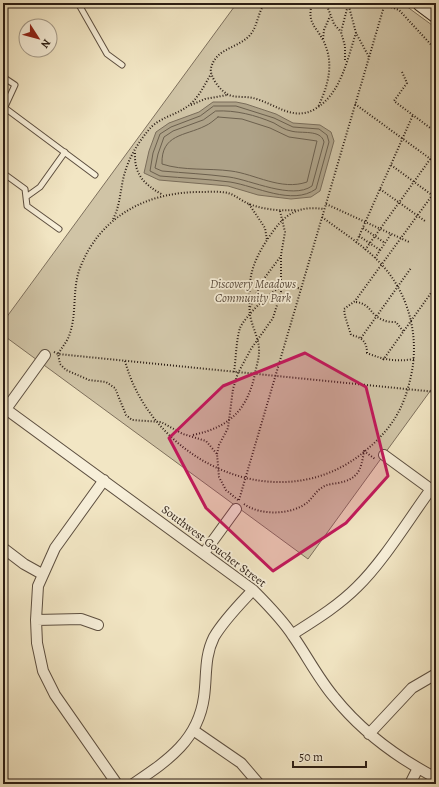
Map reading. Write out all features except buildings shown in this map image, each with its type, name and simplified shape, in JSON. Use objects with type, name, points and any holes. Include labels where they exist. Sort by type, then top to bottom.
[{"type":"main road","points":[[420,3],[436,15]]},
{"type":"street","points":[[5,408],[48,352]]},
{"type":"street","name":"Southwest Goucher Street","points":[[5,408],[253,590],[272,608],[293,634],[316,673],[333,696],[369,734],[395,754],[436,778]]},
{"type":"street","points":[[293,634],[336,606],[358,587],[433,491],[384,455]]},
{"type":"street","points":[[104,480],[55,548],[42,574],[38,586],[36,620],[37,644],[43,671],[55,695],[117,784]]},
{"type":"street","points":[[204,553],[239,504]]},
{"type":"street","points":[[3,548],[24,564],[42,574]]},
{"type":"street","points":[[133,784],[179,750],[193,730],[200,714],[204,697],[206,660],[214,638],[226,620],[253,590]]},
{"type":"street","points":[[36,620],[81,620],[98,625]]},
{"type":"street","points":[[369,734],[412,688],[436,674]]},
{"type":"street","points":[[193,730],[241,763],[259,784]]},
{"type":"street","points":[[410,784],[418,768]]},
{"type":"lane","points":[[78,3],[107,54],[122,65]]},
{"type":"lane","points":[[3,77],[15,85],[4,110],[96,175]]},
{"type":"lane","points":[[26,197],[40,187],[65,152]]},
{"type":"lane","points":[[3,173],[25,189],[27,206],[59,229]]},
{"type":"path","points":[[190,106],[205,86],[211,74],[213,63],[220,53],[247,38],[253,31],[265,3]]},
{"type":"path","points":[[312,3],[312,21],[314,29],[324,41]]},
{"type":"path","points":[[326,3],[330,16],[341,32],[345,46],[345,62]]},
{"type":"path","points":[[380,3],[399,10],[436,50]]},
{"type":"path","points":[[341,32],[348,4]]},
{"type":"path","points":[[348,4],[356,33],[369,57]]},
{"type":"path","points":[[239,504],[245,478],[385,4]]},
{"type":"path","points":[[317,108],[330,78],[329,59],[324,41],[324,30],[330,16]]},
{"type":"path","points":[[217,454],[206,441],[183,434],[161,422],[155,420],[132,420],[126,415],[115,388],[106,382],[89,380],[66,370],[60,364],[58,354],[71,332],[76,284],[80,269],[87,252],[112,221],[120,202],[125,172],[136,150],[152,125],[205,99],[229,95],[254,98],[296,115],[307,114],[317,108],[336,89],[356,33]]},
{"type":"path","points":[[402,72],[407,83],[394,101],[433,130]]},
{"type":"path","points":[[211,74],[217,84],[229,95]]},
{"type":"path","points":[[355,104],[436,163]]},
{"type":"path","points":[[356,243],[413,115]]},
{"type":"path","points":[[136,150],[137,173],[151,188],[163,195]]},
{"type":"path","points":[[365,250],[436,151]]},
{"type":"path","points":[[391,165],[432,195]]},
{"type":"path","points":[[380,189],[425,221]]},
{"type":"path","points":[[414,360],[383,360],[367,353],[366,342],[361,338],[351,335],[344,309],[355,301],[436,190]]},
{"type":"path","points":[[112,221],[138,204],[163,195],[182,192],[228,193],[248,204],[280,210],[313,208],[324,209]]},
{"type":"path","points":[[248,204],[265,228],[267,240]]},
{"type":"path","points":[[326,204],[409,242]]},
{"type":"path","points":[[280,210],[284,232],[281,255],[282,287],[273,318],[257,340],[238,373],[233,390],[228,428],[219,445],[217,454],[217,469],[219,477],[226,490],[239,504],[271,512],[291,510],[308,501],[323,487],[351,479],[362,466],[364,452]]},
{"type":"path","points":[[192,436],[219,427],[230,419],[246,402],[251,391],[259,353],[250,315],[250,282],[258,257],[267,240],[282,221],[297,210]]},
{"type":"path","points":[[125,361],[131,381],[139,397],[155,420],[180,446],[217,469],[260,481],[283,482],[312,478],[336,471],[364,452],[373,444],[397,416],[404,402],[414,360],[411,321],[406,303],[398,287],[381,265],[375,258],[322,217]]},
{"type":"path","points":[[362,228],[385,244]]},
{"type":"path","points":[[375,258],[392,234]]},
{"type":"path","points":[[359,236],[380,250]]},
{"type":"path","points":[[250,308],[261,285],[281,255]]},
{"type":"path","points":[[361,338],[411,268]]},
{"type":"path","points":[[234,372],[240,328],[250,315],[262,302],[282,287],[288,286],[301,289]]},
{"type":"path","points":[[383,360],[436,286]]},
{"type":"path","points":[[355,301],[366,304],[383,320],[396,322],[403,331]]},
{"type":"path","points":[[48,352],[238,373],[436,392]]},
{"type":"path","points":[[364,452],[377,461],[384,455]]},
{"type":"highlighted area","points":[[305,353],[366,387],[388,476],[346,523],[273,571],[206,508],[169,438],[223,386]]},
{"type":"green space","name":"Discovery Meadows Community Park","points":[[237,3],[402,3],[436,28],[436,383],[308,559],[3,335],[3,322]]},
{"type":"green space","points":[[3,716],[5,719],[7,784],[3,784]]},
{"type":"water","points":[[213,102],[236,102],[246,104],[276,114],[293,123],[320,125],[331,132],[334,141],[320,191],[311,197],[291,199],[258,195],[228,186],[159,180],[144,173],[149,151],[156,132],[169,123],[199,112]]}]
